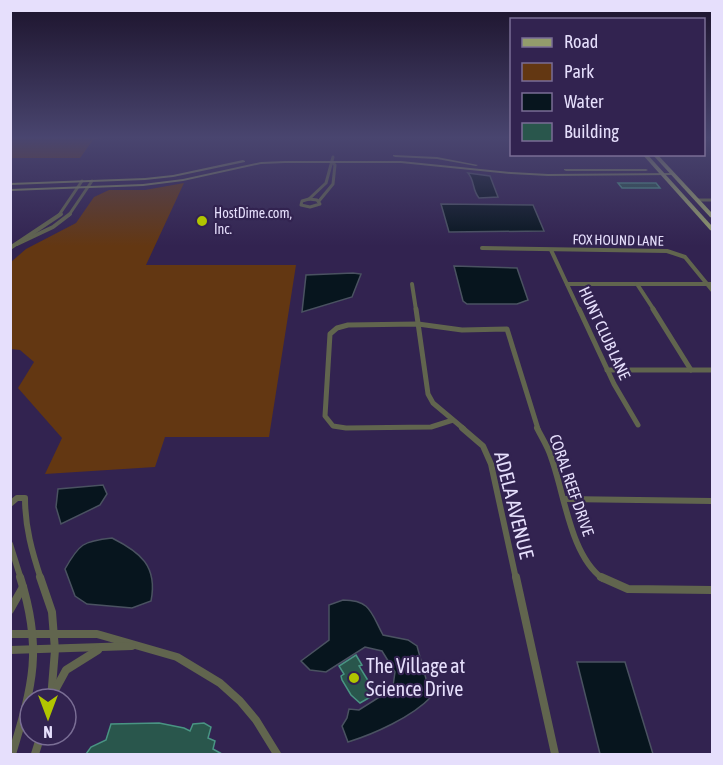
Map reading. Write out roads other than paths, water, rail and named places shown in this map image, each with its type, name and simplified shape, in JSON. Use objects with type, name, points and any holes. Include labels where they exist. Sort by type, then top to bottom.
[{"type":"main road","points":[[10,184],[92,181],[184,174]]},
{"type":"main road","points":[[10,190],[175,181],[210,174]]},
{"type":"main road","points":[[535,174],[597,174]]},
{"type":"main road","points":[[662,174],[712,230]]},
{"type":"main road","points":[[673,174],[712,216]]},
{"type":"street","points":[[328,174],[323,188],[300,204],[313,207],[320,204],[319,201],[334,180],[334,174]]},
{"type":"street","points":[[10,248],[59,216],[82,181]]},
{"type":"street","points":[[17,244],[45,232],[70,216],[92,181]]},
{"type":"street","points":[[309,199],[319,201]]},
{"type":"street","points":[[697,200],[712,200]]},
{"type":"street","name":"FOX HOUND LANE","points":[[482,248],[673,252],[685,257],[710,284],[712,290]]},
{"type":"street","name":"HUNT CLUB LANE","points":[[551,250],[608,370],[638,425]]},
{"type":"street","name":"ADELA AVENUE","points":[[412,284],[428,394],[433,403],[483,446],[491,464],[555,754]]},
{"type":"street","points":[[567,284],[710,284]]},
{"type":"street","points":[[638,284],[691,369]]},
{"type":"street","points":[[418,324],[348,325],[337,328],[330,334],[325,416],[333,426],[346,429],[431,427],[453,420]]},
{"type":"street","name":"CORAL REEF DRIVE","points":[[418,324],[462,330],[507,329],[536,425],[551,456],[580,551],[591,570],[608,582],[628,589],[712,590]]},
{"type":"street","points":[[608,370],[712,370]]},
{"type":"street","points":[[10,504],[17,498],[25,498],[25,519],[30,546],[52,612],[55,650],[53,687]]},
{"type":"street","points":[[564,499],[712,501]]},
{"type":"street","points":[[10,544],[23,587],[34,634],[35,650],[27,700],[12,754]]},
{"type":"street","points":[[10,610],[23,587]]},
{"type":"street","points":[[10,634],[97,634],[177,657],[220,682],[256,720],[277,754]]},
{"type":"street","points":[[10,650],[99,649],[137,646]]},
{"type":"street","points":[[58,687],[66,670],[99,649]]},
{"type":"water","points":[[468,174],[490,176],[498,197],[479,198]]},
{"type":"water","points":[[441,204],[533,205],[544,231],[449,232]]},
{"type":"water","points":[[454,266],[517,268],[528,300],[517,304],[467,304],[463,301]]},
{"type":"water","points":[[361,274],[352,297],[302,312],[306,275]]},
{"type":"water","points":[[103,485],[107,494],[100,505],[61,524],[56,507],[58,489]]},
{"type":"water","points":[[112,538],[131,549],[145,562],[152,578],[151,601],[132,608],[87,604],[75,596],[65,569],[70,561],[83,545]]},
{"type":"water","points":[[343,600],[365,605],[383,635],[408,640],[417,646],[431,697],[414,711],[392,724],[348,742],[342,726],[349,709],[359,710],[381,696],[392,693],[395,672],[382,651],[365,647],[326,672],[310,670],[301,661],[329,640],[329,605]]},
{"type":"water","points":[[577,662],[625,662],[653,754],[600,754]]},
{"type":"place","name":"HostDime.com, Inc.","points":[[202,221]]},
{"type":"place","name":"The Village at Science Drive","points":[[354,678]]}]
